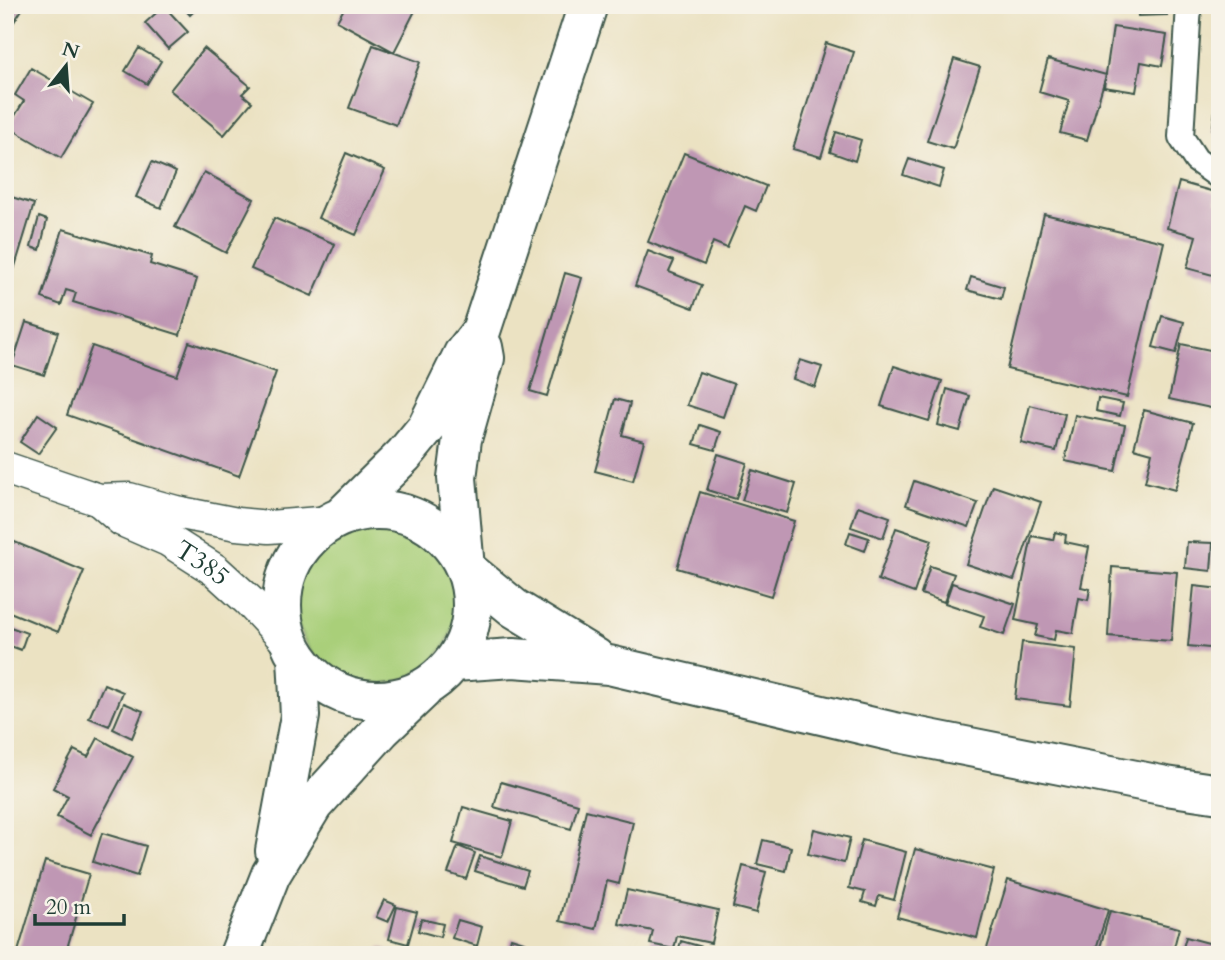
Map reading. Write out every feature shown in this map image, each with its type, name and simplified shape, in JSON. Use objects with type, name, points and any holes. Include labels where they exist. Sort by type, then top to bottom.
[{"type":"highway","points":[[588,5],[481,331],[463,354],[427,427],[404,455],[336,520],[312,536],[297,554],[286,576],[282,600],[284,624],[295,652],[314,676],[334,690],[357,698],[381,700],[405,696],[441,674],[513,657],[609,665],[894,732],[1166,786],[1220,794]]},
{"type":"highway","points":[[239,955],[271,874],[313,805],[382,729],[441,674],[466,640],[472,617],[472,592],[465,568],[457,478],[462,439],[485,358],[481,331]]},
{"type":"highway","points":[[336,520],[365,511],[390,511],[414,517],[435,530],[453,547],[465,568],[514,608],[563,640],[609,665]]},
{"type":"highway","points":[[271,874],[300,716],[295,652]]},
{"type":"street","points":[[1189,5],[1181,137],[1196,160],[1220,177]]},
{"type":"street","name":"T385","points":[[5,468],[99,500],[129,499],[237,524],[269,527],[336,520]]},
{"type":"street","name":"T385","points":[[99,500],[122,520],[168,540],[215,570],[249,601],[295,652]]},
{"type":"green space","points":[[376,522],[407,528],[421,535],[433,546],[444,558],[451,572],[457,603],[451,634],[444,648],[433,660],[421,671],[407,678],[376,684],[345,678],[331,671],[319,660],[308,648],[301,634],[295,603],[301,572],[308,558],[319,546],[331,535],[345,528]]},
{"type":"building","points":[[5,5],[25,5],[10,28],[5,25]]},
{"type":"building","points":[[181,5],[200,5],[190,15]]},
{"type":"building","points":[[346,5],[418,5],[394,52],[337,21]]},
{"type":"building","points":[[1137,5],[1166,5],[1167,15],[1138,16]]},
{"type":"building","points":[[164,6],[188,32],[168,49],[145,23]]},
{"type":"building","points":[[1113,27],[1167,35],[1162,66],[1141,62],[1136,92],[1104,87]]},
{"type":"building","points":[[826,43],[854,52],[821,157],[793,149]]},
{"type":"building","points":[[373,45],[420,62],[396,125],[349,108]]},
{"type":"building","points":[[139,48],[161,61],[147,84],[125,71]]},
{"type":"building","points":[[204,48],[250,86],[242,94],[252,102],[224,135],[170,90]]},
{"type":"building","points":[[954,59],[980,67],[953,149],[927,141]]},
{"type":"building","points":[[1048,59],[1106,75],[1087,140],[1060,133],[1069,101],[1039,92]]},
{"type":"building","points":[[31,68],[93,104],[61,158],[8,127],[24,101],[15,95]]},
{"type":"building","points":[[1220,88],[1220,134],[1212,133]]},
{"type":"building","points":[[836,132],[861,140],[855,161],[830,152]]},
{"type":"building","points":[[346,153],[385,170],[356,235],[318,218]]},
{"type":"building","points":[[684,153],[766,186],[756,211],[745,206],[727,248],[713,242],[704,265],[648,242]]},
{"type":"building","points":[[909,159],[944,170],[939,187],[903,175]]},
{"type":"building","points":[[152,162],[176,172],[161,208],[136,197]]},
{"type":"building","points":[[204,172],[254,199],[226,253],[175,227]]},
{"type":"building","points":[[1179,182],[1218,193],[1215,202],[1220,204],[1220,277],[1187,268],[1196,236],[1167,228]]},
{"type":"building","points":[[5,195],[34,204],[6,296],[5,296]]},
{"type":"building","points":[[1044,214],[1164,242],[1127,397],[1007,369]]},
{"type":"building","points":[[39,217],[47,220],[40,250],[31,247]]},
{"type":"building","points":[[274,218],[335,244],[312,296],[251,269]]},
{"type":"building","points":[[63,229],[152,256],[150,264],[197,279],[180,335],[73,302],[76,293],[66,290],[61,305],[42,298]]},
{"type":"building","points":[[648,251],[674,261],[669,272],[702,285],[693,308],[635,286]]},
{"type":"building","points":[[565,273],[582,278],[547,396],[530,391]]},
{"type":"building","points":[[971,277],[1004,287],[1001,299],[967,290]]},
{"type":"building","points":[[1162,316],[1184,322],[1176,353],[1153,347]]},
{"type":"building","points":[[26,322],[58,332],[44,375],[12,365]]},
{"type":"building","points":[[189,342],[276,372],[239,476],[67,415],[92,346],[177,376]]},
{"type":"building","points":[[1181,344],[1220,352],[1220,410],[1169,399]]},
{"type":"building","points":[[800,360],[822,367],[815,387],[793,379]]},
{"type":"building","points":[[894,366],[942,381],[929,421],[881,406]]},
{"type":"building","points":[[699,372],[734,384],[723,417],[687,405]]},
{"type":"building","points":[[947,389],[970,396],[960,431],[938,425]]},
{"type":"building","points":[[1098,398],[1123,403],[1120,416],[1096,411]]},
{"type":"building","points":[[615,399],[630,403],[622,435],[644,441],[633,481],[595,471]]},
{"type":"building","points":[[1030,405],[1065,414],[1056,451],[1021,443]]},
{"type":"building","points":[[1144,410],[1193,423],[1175,490],[1145,482],[1152,453],[1134,448]]},
{"type":"building","points":[[38,414],[57,427],[38,454],[20,442]]},
{"type":"building","points":[[1075,415],[1125,425],[1115,471],[1065,461]]},
{"type":"building","points":[[700,425],[721,432],[715,450],[694,444]]},
{"type":"building","points":[[718,454],[747,463],[736,499],[707,490]]},
{"type":"building","points":[[752,470],[796,484],[787,513],[742,500]]},
{"type":"building","points":[[914,481],[978,503],[969,527],[906,505]]},
{"type":"building","points":[[993,486],[1041,502],[1014,580],[966,564]]},
{"type":"building","points":[[700,492],[794,521],[771,596],[677,568]]},
{"type":"building","points":[[858,506],[890,517],[883,538],[851,527]]},
{"type":"building","points":[[896,528],[932,540],[914,593],[878,580]]},
{"type":"building","points":[[850,532],[869,538],[865,551],[846,544]]},
{"type":"building","points":[[1055,532],[1066,535],[1065,542],[1089,547],[1081,587],[1090,589],[1088,600],[1079,598],[1073,633],[1056,630],[1054,640],[1035,636],[1038,625],[1015,620],[1032,536],[1053,540]]},
{"type":"building","points":[[5,538],[84,571],[58,632],[5,610]]},
{"type":"building","points":[[1187,542],[1213,543],[1211,571],[1185,568]]},
{"type":"building","points":[[930,566],[954,574],[944,602],[921,594]]},
{"type":"building","points":[[1112,567],[1177,572],[1171,641],[1108,636]]},
{"type":"building","points":[[952,583],[1015,604],[1004,635],[980,627],[984,616],[945,603]]},
{"type":"building","points":[[1194,586],[1220,589],[1220,649],[1188,646]]},
{"type":"building","points":[[5,625],[27,633],[21,650],[5,644]]},
{"type":"building","points":[[1022,642],[1076,649],[1070,706],[1015,699]]},
{"type":"building","points":[[104,684],[123,692],[109,726],[89,718]]},
{"type":"building","points":[[124,703],[143,711],[132,738],[113,729]]},
{"type":"building","points":[[98,738],[133,757],[91,835],[57,817],[68,796],[53,788],[74,750],[88,757]]},
{"type":"building","points":[[501,782],[578,804],[571,829],[494,807]]},
{"type":"building","points":[[463,807],[512,821],[502,857],[453,843]]},
{"type":"building","points":[[586,810],[633,822],[619,884],[607,881],[596,929],[560,921]]},
{"type":"building","points":[[814,829],[850,838],[844,863],[808,854]]},
{"type":"building","points":[[102,833],[146,846],[137,876],[93,862]]},
{"type":"building","points":[[763,840],[791,847],[786,871],[757,864]]},
{"type":"building","points":[[862,840],[906,852],[894,900],[879,896],[876,906],[862,902],[865,892],[849,888]]},
{"type":"building","points":[[458,846],[475,853],[466,879],[448,873]]},
{"type":"building","points":[[915,849],[994,870],[977,938],[897,917]]},
{"type":"building","points":[[480,856],[528,871],[523,886],[475,871]]},
{"type":"building","points":[[45,861],[89,874],[65,955],[17,955]]},
{"type":"building","points":[[743,866],[766,872],[756,913],[733,907]]},
{"type":"building","points":[[1008,880],[1108,910],[1094,955],[985,955]]},
{"type":"building","points":[[627,890],[718,910],[711,943],[677,936],[674,949],[650,944],[653,931],[619,924]]},
{"type":"building","points":[[384,900],[396,905],[388,922],[376,917]]},
{"type":"building","points":[[397,907],[417,912],[408,944],[389,939]]},
{"type":"building","points":[[1110,911],[1179,928],[1172,955],[1098,955]]},
{"type":"building","points":[[421,919],[443,924],[440,937],[418,931]]},
{"type":"building","points":[[458,920],[482,927],[477,946],[452,938]]},
{"type":"building","points":[[1186,937],[1220,946],[1220,955],[1181,955]]},
{"type":"building","points":[[511,938],[527,943],[524,953],[508,948]]},
{"type":"building","points":[[681,941],[706,948],[704,955],[677,955]]},
{"type":"building","points":[[380,947],[401,954],[401,955],[377,955]]}]
